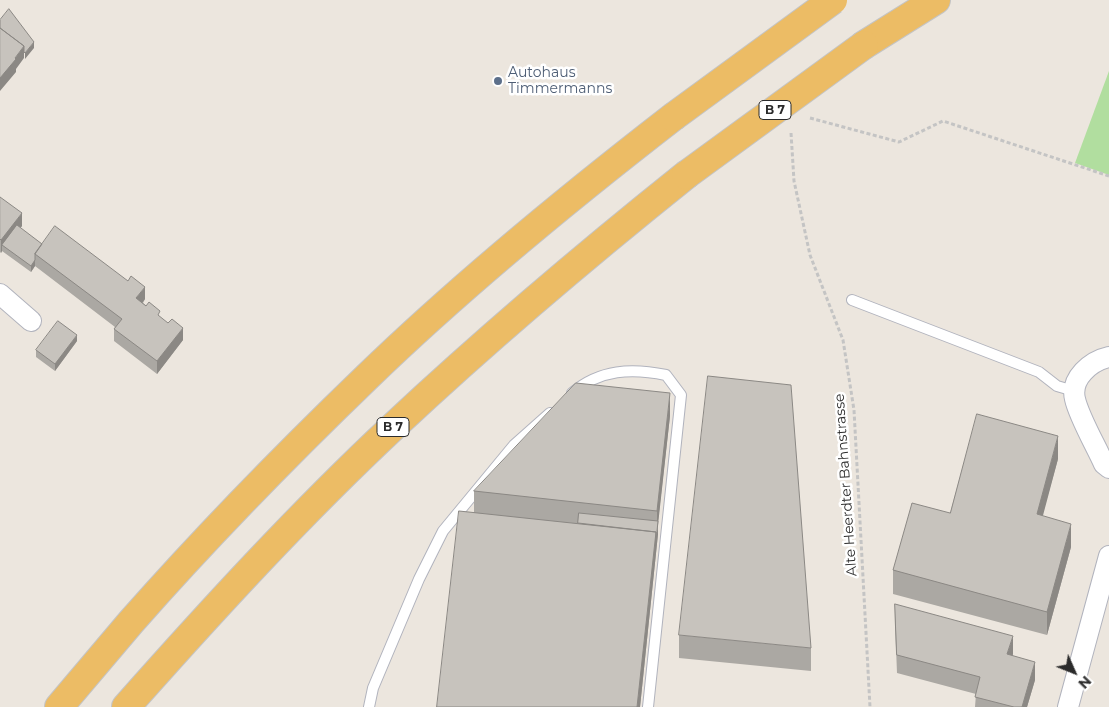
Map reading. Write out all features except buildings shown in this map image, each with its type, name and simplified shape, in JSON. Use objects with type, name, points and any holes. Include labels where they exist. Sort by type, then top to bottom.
[{"type":"highway","points":[[59,707],[132,622],[249,494],[367,377],[468,284],[575,193],[673,117],[833,0]]},
{"type":"highway","name":"B 7","points":[[126,707],[275,544],[393,427],[493,335],[686,175],[864,45],[936,0]]},
{"type":"street","points":[[0,294],[31,321]]},
{"type":"street","points":[[1109,358],[1099,360],[1086,370],[1080,376],[1074,391],[1077,406],[1104,464],[1109,468]]},
{"type":"street","points":[[1068,707],[1109,556]]},
{"type":"lane","points":[[852,300],[1039,372],[1057,386],[1074,391]]},
{"type":"lane","points":[[369,707],[373,688],[419,579],[443,532],[514,444],[583,384],[619,371],[641,370],[666,375],[681,395],[648,707]]},
{"type":"path","points":[[806,117],[899,142],[944,121],[1109,176]]},
{"type":"path","name":"Alte Heerdter Bahnstrasse","points":[[791,132],[794,181],[810,255],[842,340],[854,410],[870,707]]},
{"type":"green space","points":[[1109,71],[1109,175],[1075,163]]},
{"type":"place","name":"Autohaus Timmermanns","points":[[498,81]]}]
